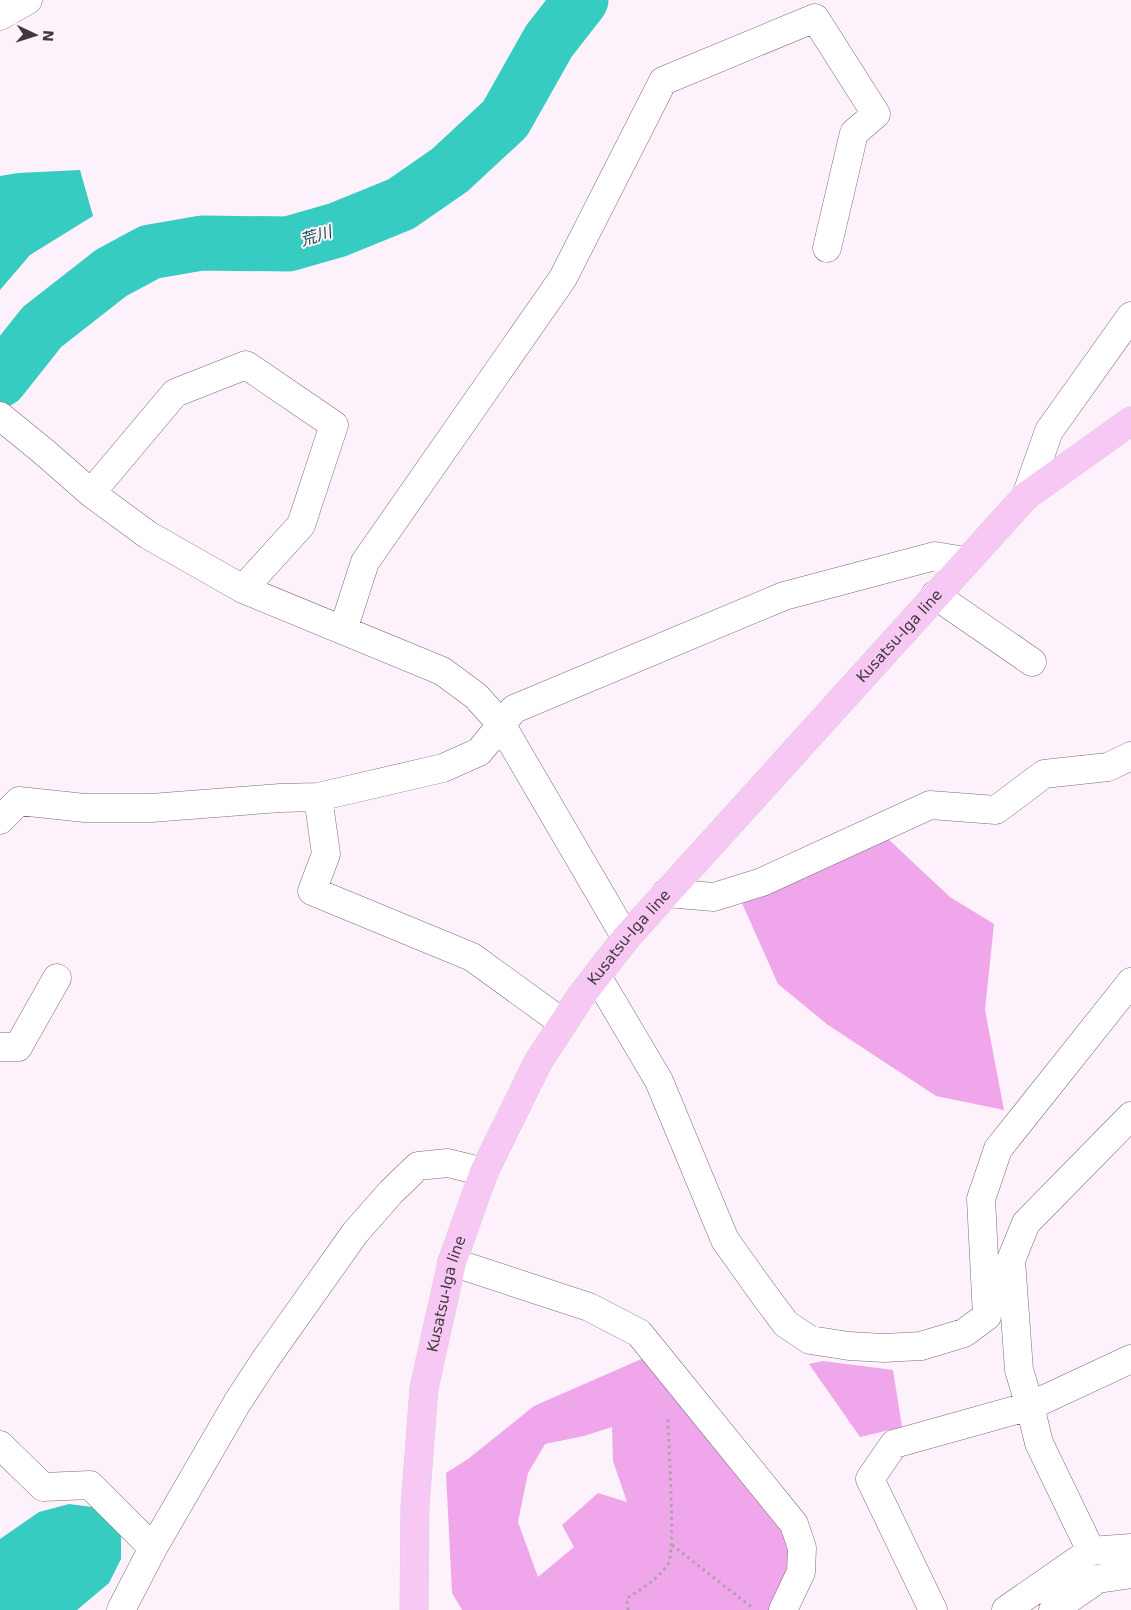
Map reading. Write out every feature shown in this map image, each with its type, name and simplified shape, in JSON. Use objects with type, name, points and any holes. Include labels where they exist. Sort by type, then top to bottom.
[{"type":"main road","name":"Kusatsu-Iga line","points":[[414,1610],[415,1506],[424,1388],[452,1262],[484,1172],[538,1062],[563,1023],[626,938],[1026,496],[1131,421]]},
{"type":"street","points":[[0,16],[28,0]]},
{"type":"street","points":[[343,630],[365,562],[563,278],[663,82],[815,18],[876,114],[854,133],[827,248]]},
{"type":"street","points":[[1026,496],[1049,431],[1131,316]]},
{"type":"street","points":[[91,493],[175,393],[246,365],[334,425],[301,525],[243,589]]},
{"type":"street","points":[[0,416],[91,493],[148,534],[243,589],[442,671],[476,696],[501,724],[626,938]]},
{"type":"street","points":[[0,820],[19,801],[85,808],[151,808],[318,797],[444,768],[479,752],[514,709],[784,596],[935,556],[965,562]]},
{"type":"street","points":[[935,595],[1032,662]]},
{"type":"street","points":[[666,893],[714,897],[762,882],[930,805],[996,810],[1044,774],[1108,767],[1131,756]]},
{"type":"street","points":[[318,797],[326,854],[312,891],[472,957],[563,1023]]},
{"type":"street","points":[[597,976],[659,1081],[725,1240],[786,1324],[810,1340],[849,1346],[884,1348],[921,1346],[964,1333],[987,1316],[980,1199],[998,1150],[1131,982]]},
{"type":"street","points":[[0,1047],[18,1047],[57,978]]},
{"type":"street","points":[[1091,1551],[1040,1443],[1018,1370],[1011,1260],[1026,1223],[1131,1116]]},
{"type":"street","points":[[124,1609],[153,1548],[237,1403],[355,1232],[391,1192],[418,1166],[448,1164],[484,1172]]},
{"type":"street","points":[[452,1262],[589,1307],[639,1333],[794,1524],[802,1548],[801,1572],[783,1610]]},
{"type":"street","points":[[933,1610],[870,1479],[894,1444],[1030,1406],[1131,1359]]},
{"type":"street","points":[[0,1445],[43,1486],[90,1485],[153,1548]]},
{"type":"street","points":[[1006,1610],[1091,1551],[1131,1548]]},
{"type":"street","points":[[1053,1610],[1098,1579],[1131,1574]]},
{"type":"path","points":[[628,1610],[627,1598],[647,1586],[669,1563],[671,1545],[668,1413]]},
{"type":"path","points":[[671,1545],[755,1610]]},
{"type":"shaded area","points":[[80,170],[93,216],[30,255],[0,290],[0,176],[18,173]]},
{"type":"shaded area","points":[[886,837],[950,897],[994,924],[985,1010],[1004,1110],[936,1096],[828,1025],[778,984],[741,901]]},
{"type":"shaded area","points":[[646,1357],[778,1520],[789,1548],[788,1586],[778,1610],[462,1610],[452,1593],[446,1473],[468,1459],[534,1406]],"holes":[[[612,1427],[613,1461],[627,1502],[598,1493],[562,1525],[574,1547],[538,1577],[518,1522],[528,1473],[545,1444],[584,1436]]]},
{"type":"shaded area","points":[[823,1361],[893,1370],[902,1427],[860,1437],[809,1364]]},
{"type":"shaded area","points":[[69,1504],[92,1507],[111,1518],[121,1533],[121,1559],[109,1583],[77,1610],[0,1610],[0,1539],[39,1512]]},
{"type":"waterway","name":"荒川","points":[[0,380],[42,327],[111,273],[150,252],[202,243],[288,244],[337,230],[401,204],[450,170],[505,119],[549,41],[581,0]]}]
